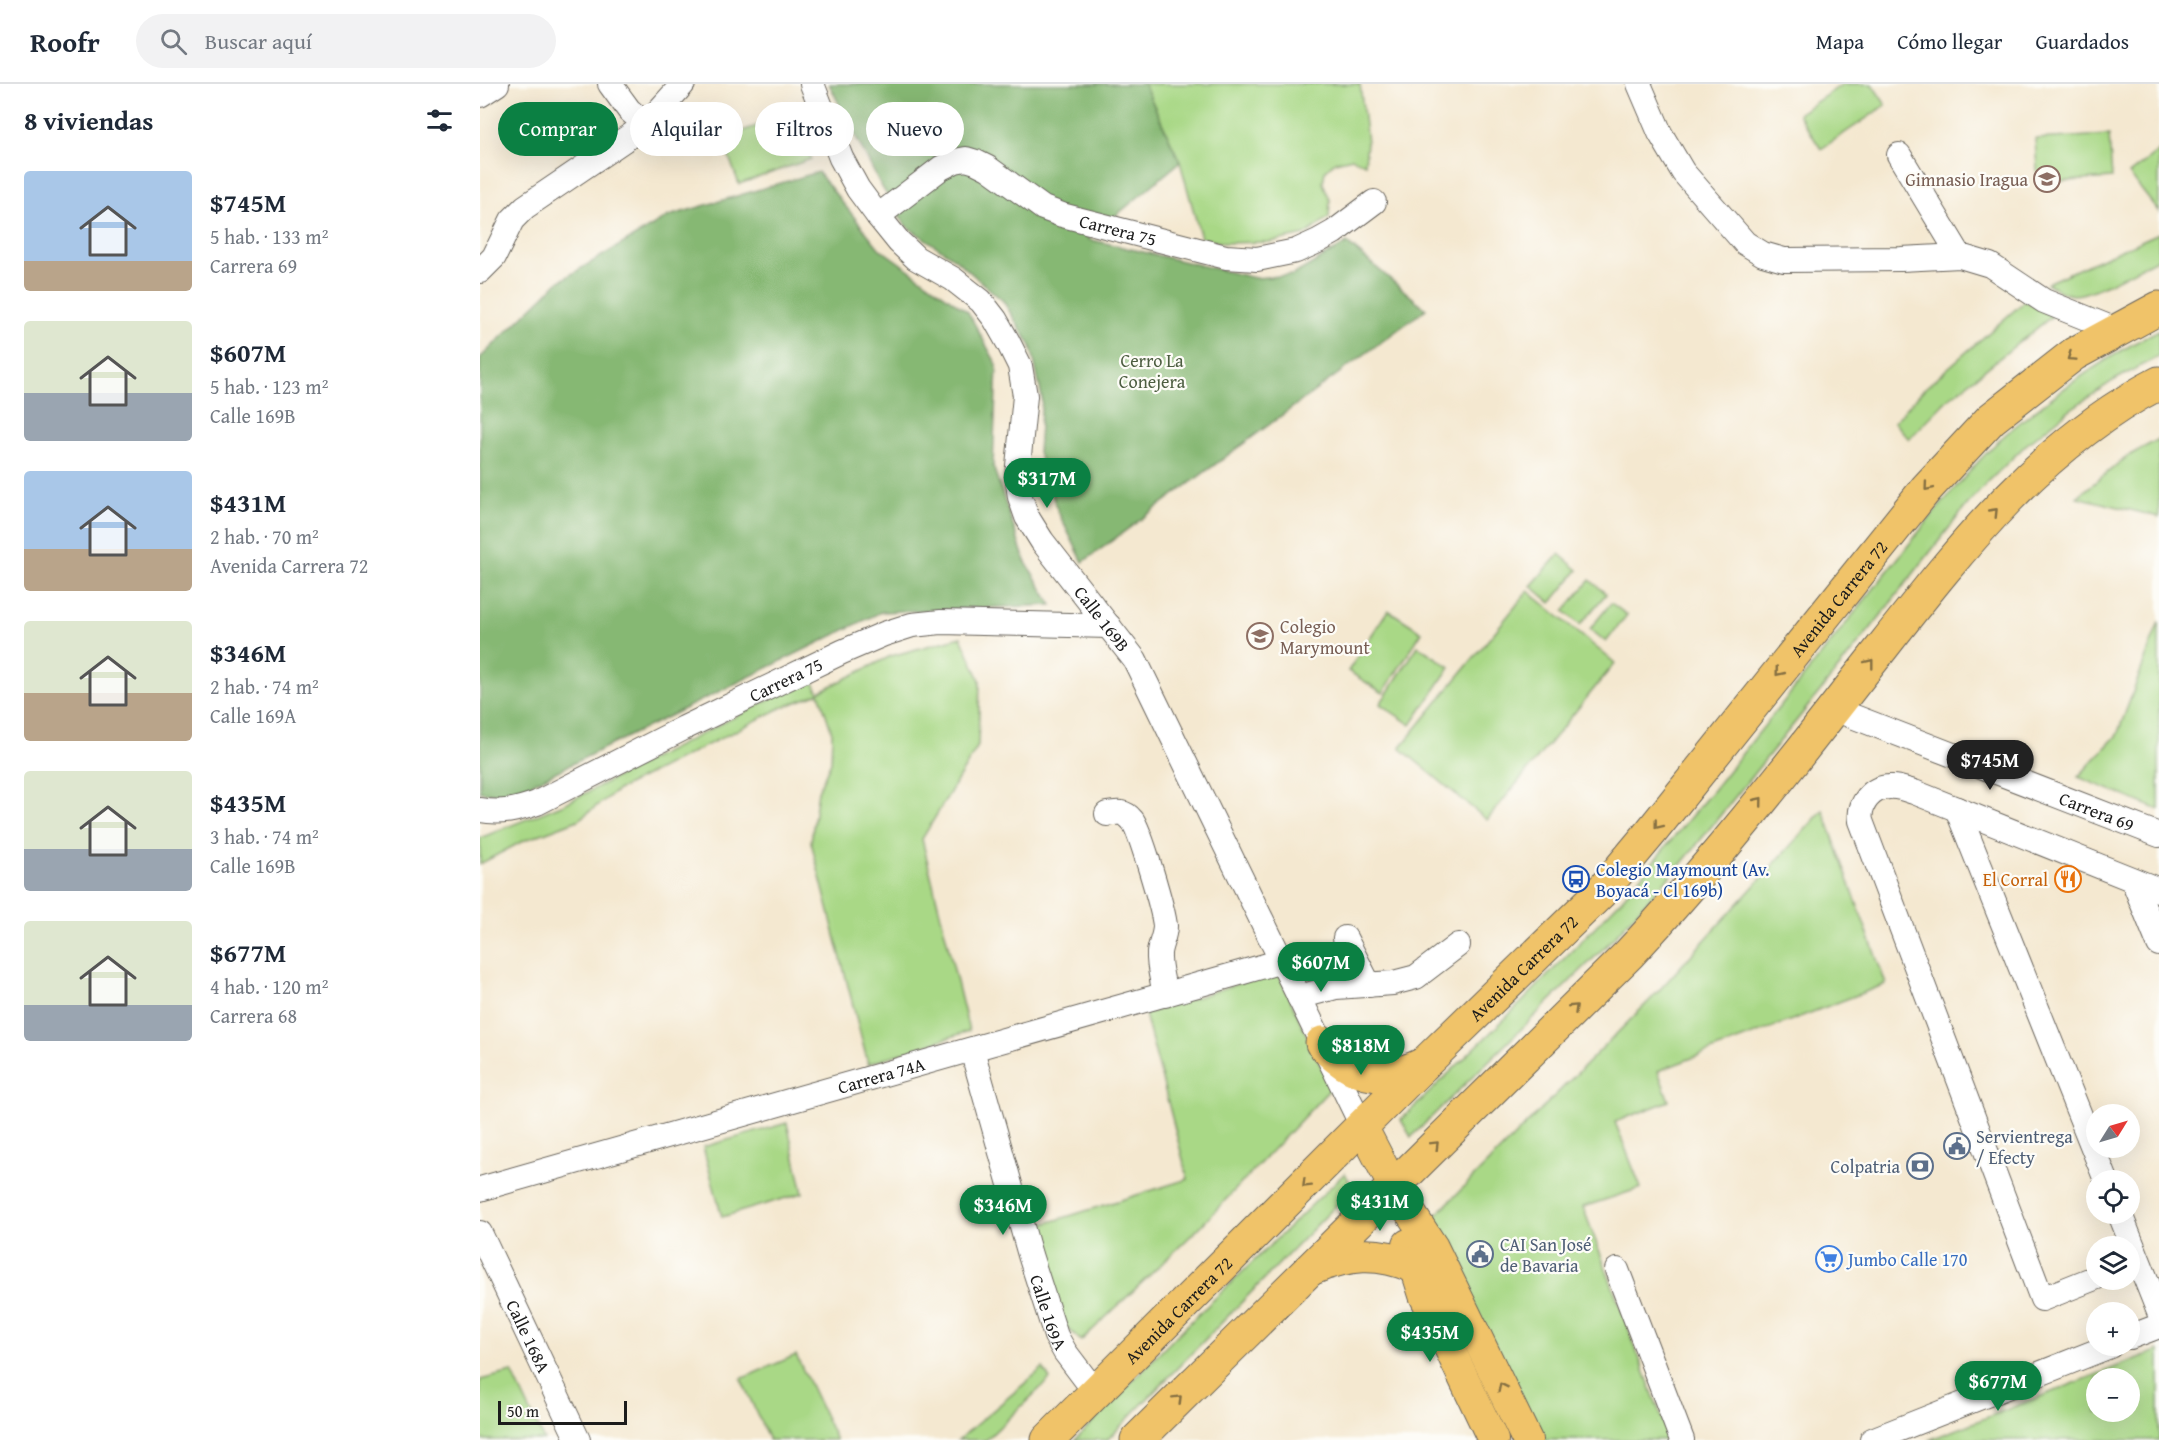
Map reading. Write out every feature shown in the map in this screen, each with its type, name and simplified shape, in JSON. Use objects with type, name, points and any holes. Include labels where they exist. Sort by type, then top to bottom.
[{"type":"highway","name":"Avenida Carrera 72","points":[[1048,1440],[1363,1128],[1425,1063],[1575,919],[1629,859],[1926,489],[1991,419],[2074,354],[2159,308]]},
{"type":"highway","points":[[1137,1440],[1661,920],[1834,709],[1951,561],[2017,488],[2053,454],[2092,424],[2128,399],[2159,382]]},
{"type":"highway","points":[[1322,1043],[1345,1064],[1373,1075],[1392,1075],[1409,1071],[1425,1063]]},
{"type":"highway","points":[[1306,1272],[1335,1259],[1366,1255],[1391,1258],[1414,1266]]},
{"type":"main road","name":"Calle 169B","points":[[1363,1128],[1393,1186],[1433,1247],[1527,1440]]},
{"type":"main road","name":"Calle 169B","points":[[1393,1186],[1424,1295],[1493,1440]]},
{"type":"street","points":[[480,95],[497,84]]},
{"type":"street","points":[[610,84],[630,111]]},
{"type":"street","points":[[667,102],[683,84]]},
{"type":"street","name":"Calle 169B","points":[[812,84],[841,158],[858,189],[878,216],[899,242],[916,258],[952,279],[981,301],[1008,342],[1020,366],[1025,396],[1017,476],[1027,517],[1042,541],[1135,660],[1363,1128]]},
{"type":"street","points":[[1639,84],[1660,134],[1683,172],[1745,243],[1763,254],[1784,260],[1960,256],[1990,265],[2044,301],[2116,330]]},
{"type":"street","points":[[480,271],[494,256],[512,220],[525,207],[630,136]]},
{"type":"street","points":[[1899,155],[1960,256]]},
{"type":"street","name":"Carrera 75","points":[[878,216],[941,168],[955,161],[966,159],[988,168],[1043,208],[1062,215],[1226,257],[1257,259],[1296,251],[1334,232],[1374,202]]},
{"type":"street","name":"Carrera 75","points":[[480,810],[515,811],[537,803],[684,728],[842,652],[912,625],[941,622],[1109,626]]},
{"type":"street","name":"Carrera 69","points":[[1834,709],[2159,835]]},
{"type":"street","points":[[2086,1281],[2042,1299],[1864,831],[1860,814],[1863,803],[1873,793],[1891,786],[1914,792],[2159,890]]},
{"type":"street","points":[[1957,809],[2102,1170]]},
{"type":"street","points":[[1107,814],[1119,812],[1134,821],[1152,873],[1165,924],[1159,955],[1166,994]]},
{"type":"street","points":[[2133,880],[2159,944]]},
{"type":"street","points":[[1345,938],[1369,986]]},
{"type":"street","points":[[1299,997],[1336,987],[1369,986],[1416,977],[1458,945]]},
{"type":"street","name":"Carrera 74A","points":[[480,1189],[1282,961]]},
{"type":"street","name":"Calle 169A","points":[[972,1050],[1030,1255],[1056,1336],[1065,1352],[1096,1393]]},
{"type":"street","points":[[2125,1224],[2142,1259],[2159,1312]]},
{"type":"street","name":"Calle 168A","points":[[480,1233],[578,1440]]},
{"type":"street","points":[[1617,1270],[1682,1440]]},
{"type":"street","points":[[2140,1333],[2159,1326]]},
{"type":"street","points":[[1872,1440],[2086,1355]]},
{"type":"green space","name":"Cerro La Conejera","points":[[829,84],[1144,84],[1180,162],[1088,239],[1255,278],[1293,275],[1347,243],[1426,309],[1083,562],[1058,512],[1038,452],[1042,398],[1031,346],[1003,301],[955,259],[906,226],[880,184],[854,133],[854,102],[838,102]]},
{"type":"green space","points":[[1144,84],[1360,84],[1367,142],[1365,164],[1352,158],[1335,162],[1325,171],[1323,183],[1330,200],[1329,217],[1305,235],[1270,242],[1224,243],[1201,238],[1180,162]]},
{"type":"green space","points":[[1843,84],[1872,84],[1886,105],[1821,149],[1798,114]]},
{"type":"green space","points":[[755,127],[755,156],[810,156],[811,159],[739,184],[729,156],[743,156],[743,131]]},
{"type":"green space","points":[[2109,135],[2112,178],[2038,183],[2035,139]]},
{"type":"green space","points":[[2159,151],[2159,212],[2129,174]]},
{"type":"green space","points":[[818,172],[879,248],[968,312],[997,365],[993,466],[1025,561],[1052,605],[881,612],[509,795],[480,792],[480,358],[558,282],[669,216]]},
{"type":"green space","points":[[2159,233],[2159,258],[2103,286],[2073,295],[2047,283]]},
{"type":"green space","points":[[2025,301],[2052,316],[1946,401],[1909,439],[1894,422],[1924,389]]},
{"type":"green space","points":[[2159,330],[2159,356],[2113,381],[2068,411],[2027,444],[1988,482],[1967,505],[1682,863],[1604,948],[1411,1137],[1401,1120],[1523,1001],[1622,899],[1714,789],[1938,508],[1983,456],[2013,428],[2065,388],[2121,351]]},
{"type":"green space","points":[[2159,439],[2159,517],[2077,497],[2128,456]]},
{"type":"green space","points":[[1559,554],[1578,570],[1551,603],[1531,586]]},
{"type":"green space","points":[[1590,580],[1606,594],[1580,625],[1564,611]]},
{"type":"green space","points":[[1528,591],[1615,663],[1487,820],[1400,748]]},
{"type":"green space","points":[[1611,603],[1627,615],[1606,642],[1590,629]]},
{"type":"green space","points":[[1388,610],[1422,632],[1383,693],[1348,671]]},
{"type":"green space","points":[[2159,622],[2159,810],[2078,777],[2117,735]]},
{"type":"green space","points":[[961,637],[980,680],[978,746],[922,839],[969,1031],[868,1064],[811,842],[818,791],[831,762],[832,733],[819,693],[781,708],[618,790],[578,820],[523,841],[480,864],[480,838],[564,804],[811,678],[819,692],[891,656]]},
{"type":"green space","points":[[1418,646],[1450,667],[1411,725],[1380,704]]},
{"type":"green space","points":[[1823,810],[1886,984],[1658,1071],[1669,1101],[1615,1122],[1641,1188],[1583,1207],[1670,1440],[1540,1440],[1431,1220],[1653,997]]},
{"type":"green space","points":[[1277,971],[1331,1088],[1200,1227],[1081,1341],[1064,1324],[1034,1227],[1188,1179],[1145,1014]]},
{"type":"green space","points":[[787,1123],[803,1193],[722,1217],[703,1147]]},
{"type":"green space","points":[[1345,1173],[1353,1188],[1107,1440],[1075,1440],[1177,1335]]},
{"type":"green space","points":[[2159,1350],[2159,1440],[1929,1440],[2086,1379],[2086,1422],[2140,1422],[2140,1368],[2113,1368]]},
{"type":"green space","points":[[796,1355],[836,1440],[769,1440],[741,1379]]},
{"type":"green space","points":[[1043,1368],[1050,1379],[986,1440],[958,1440]]},
{"type":"green space","points":[[512,1372],[544,1440],[480,1440],[480,1380]]},
{"type":"place","name":"Gimnasio Iragua","points":[[2047,179]]},
{"type":"place","name":"Colegio Marymount","points":[[1260,636]]},
{"type":"place","name":"Colegio Maymount (Av. Boyacá - Cl 169b)","points":[[1576,879]]},
{"type":"place","name":"El Corral","points":[[2068,879]]},
{"type":"place","name":"Servientrega / Efecty","points":[[1957,1146]]},
{"type":"place","name":"Colpatria","points":[[1920,1166]]},
{"type":"place","name":"CAI San José de Bavaria","points":[[1480,1254]]},
{"type":"place","name":"Jumbo Calle 170","points":[[1829,1259]]}]
